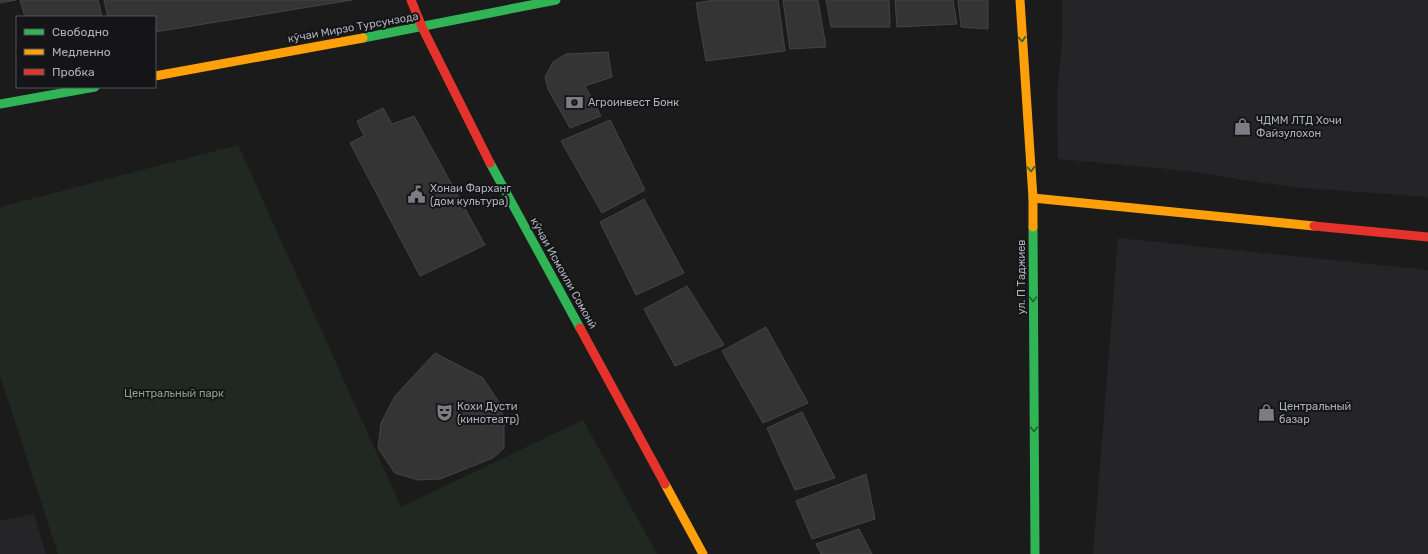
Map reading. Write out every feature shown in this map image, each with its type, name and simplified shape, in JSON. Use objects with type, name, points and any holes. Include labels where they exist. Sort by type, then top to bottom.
[{"type":"street","name":"кӯчаи Исмоили Сомонӣ","points":[[411,0],[422,27],[489,161],[703,554]]},
{"type":"street","name":"кӯчаи Мирзо Турсунзода","points":[[156,76],[422,27],[556,0]]},
{"type":"street","name":"ул. П Таджиев","points":[[1020,0],[1032,198],[1034,554]]},
{"type":"street","points":[[0,104],[89,88]]},
{"type":"street","points":[[1032,198],[1428,237]]},
{"type":"shaded area","name":"ЧДММ ЛТД Хочи Файзулохон","points":[[1062,0],[1428,0],[1428,197],[1292,187],[1179,170],[1058,159],[1057,93],[1062,43]]},
{"type":"shaded area","name":"Центральный базар","points":[[1118,238],[1428,270],[1428,554],[1093,554]]},
{"type":"shaded area","points":[[34,514],[46,554],[0,554],[0,521]]},
{"type":"green space","name":"Центральный парк","points":[[238,145],[401,507],[583,420],[657,554],[58,554],[0,375],[0,207]]},
{"type":"building","points":[[0,0],[16,0],[0,3]]},
{"type":"building","points":[[20,0],[98,0],[102,16],[25,16]]},
{"type":"building","points":[[104,0],[352,0],[156,32],[156,16],[108,16]]},
{"type":"building","points":[[715,0],[778,0],[785,51],[706,61],[696,3]]},
{"type":"building","points":[[783,0],[818,0],[826,47],[790,49]]},
{"type":"building","points":[[826,0],[889,0],[890,27],[831,27]]},
{"type":"building","points":[[895,0],[953,0],[957,24],[897,27]]},
{"type":"building","points":[[958,0],[988,0],[988,29],[961,27]]},
{"type":"building","name":"Агроинвест Бонк","points":[[608,52],[612,77],[585,86],[601,116],[570,128],[548,89],[545,77],[553,62],[566,54]]},
{"type":"building","name":"Хонаи Фарханг (дом культура)","points":[[383,108],[392,124],[414,116],[485,245],[420,276],[350,143],[364,136],[357,121]]},
{"type":"building","points":[[610,120],[645,190],[602,213],[561,141]]},
{"type":"building","points":[[644,199],[684,273],[636,295],[600,222]]},
{"type":"building","points":[[687,286],[724,345],[675,366],[644,309]]},
{"type":"building","points":[[766,327],[808,403],[763,423],[722,351]]},
{"type":"building","name":"Кохи Дусти (кинотеатр)","points":[[435,353],[483,378],[500,404],[504,421],[504,448],[493,458],[440,479],[418,480],[395,473],[378,448],[381,423],[395,396]]},
{"type":"building","points":[[802,412],[835,478],[795,490],[767,428]]},
{"type":"building","points":[[866,474],[875,519],[812,539],[796,501]]},
{"type":"building","points":[[859,529],[872,554],[821,554],[816,544]]},
{"type":"traffic: fast","points":[[363,38],[556,0]]},
{"type":"traffic: fast","points":[[0,104],[89,88]]},
{"type":"traffic: fast","points":[[490,163],[580,328]]},
{"type":"traffic: fast","points":[[1033,227],[1035,554]]},
{"type":"traffic: slow","points":[[1020,0],[1033,198],[1033,227]]},
{"type":"traffic: slow","points":[[156,76],[363,38]]},
{"type":"traffic: slow","points":[[1033,198],[1314,226]]},
{"type":"traffic: slow","points":[[665,484],[703,554]]},
{"type":"traffic: jam","points":[[411,0],[422,27],[490,163]]},
{"type":"traffic: jam","points":[[1314,226],[1428,237]]},
{"type":"traffic: jam","points":[[580,328],[665,484]]},
{"type":"place","name":"Агроинвест Бонк","points":[[575,102]]},
{"type":"place","name":"ЧДММ ЛТД Хочи Файзулохон","points":[[1243,126]]},
{"type":"place","name":"Хонаи Фарханг (дом культура)","points":[[417,194]]},
{"type":"place","name":"Кохи Дусти (кинотеатр)","points":[[444,412]]},
{"type":"place","name":"Центральный базар","points":[[1266,412]]}]
